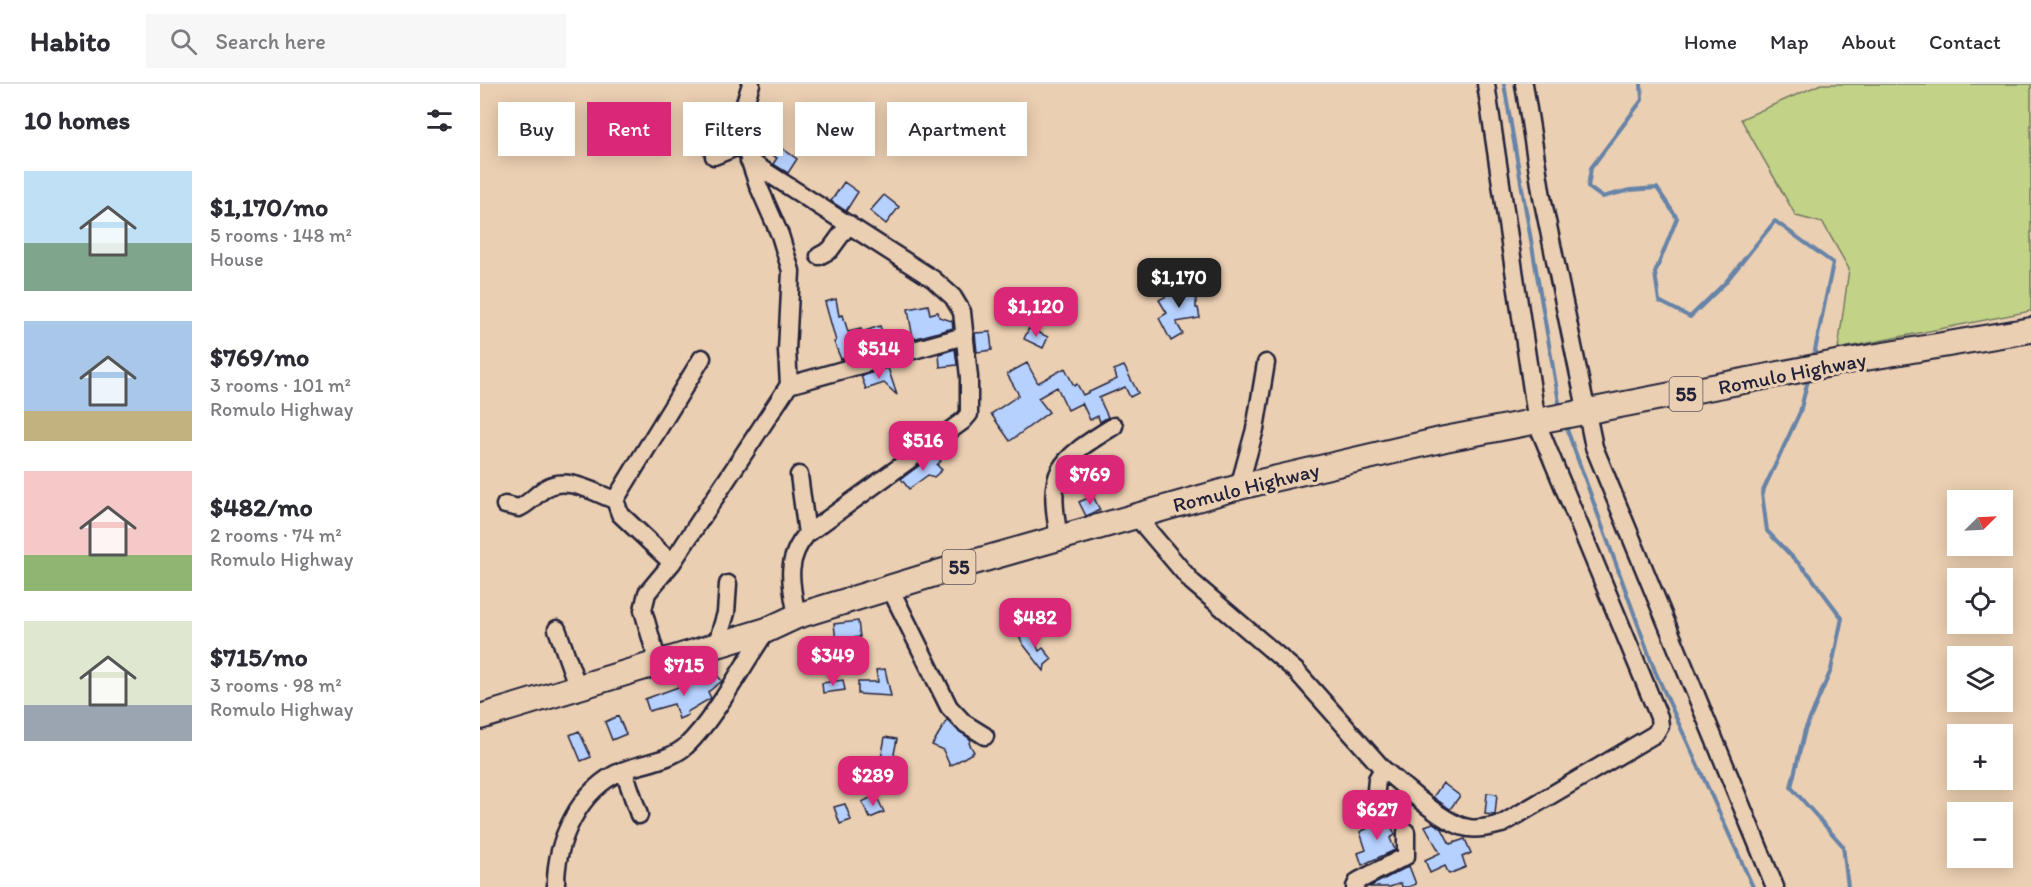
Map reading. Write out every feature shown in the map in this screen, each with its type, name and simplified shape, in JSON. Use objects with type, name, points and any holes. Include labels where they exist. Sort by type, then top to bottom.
[{"type":"highway","name":"Romulo Highway","points":[[480,717],[658,663],[717,642],[767,630],[797,616],[1239,487],[1445,439],[1836,363],[2031,330]]},
{"type":"street","points":[[745,102],[751,84]]},
{"type":"street","points":[[1136,516],[1192,582],[1296,671],[1383,769],[1451,821],[1468,828],[1486,828],[1503,824],[1655,734],[1660,726],[1659,717],[1541,422],[1486,84]]},
{"type":"street","points":[[1524,84],[1542,197],[1583,414],[1613,498],[1775,887]]},
{"type":"street","points":[[658,663],[644,610],[647,593],[672,563],[789,385],[787,351],[791,272],[780,235],[748,156]]},
{"type":"street","points":[[749,161],[933,279],[953,297],[962,312],[969,377],[969,414],[963,421],[807,534],[792,557],[789,574],[797,616]]},
{"type":"street","points":[[819,256],[830,250],[849,224]]},
{"type":"street","points":[[789,385],[964,336]]},
{"type":"street","points":[[615,500],[702,358]]},
{"type":"street","points":[[1239,487],[1255,429],[1266,363]]},
{"type":"street","points":[[1059,538],[1052,501],[1056,479],[1073,451],[1114,426]]},
{"type":"street","points":[[799,476],[807,534]]},
{"type":"street","points":[[505,505],[519,508],[557,483],[567,483],[615,500]]},
{"type":"street","points":[[615,500],[620,514],[646,542],[672,563]]},
{"type":"street","points":[[717,642],[726,613],[728,584]]},
{"type":"street","points":[[890,588],[917,639],[941,693],[964,723],[985,736]]},
{"type":"street","points":[[557,629],[578,688]]},
{"type":"street","points":[[556,887],[556,867],[569,823],[601,781],[660,759],[690,742],[701,730],[767,630]]},
{"type":"street","points":[[1374,812],[1377,779],[1383,769]]},
{"type":"street","points":[[624,771],[639,815]]},
{"type":"street","points":[[1355,887],[1358,881],[1406,856],[1406,832]]},
{"type":"green space","points":[[1821,84],[2031,84],[2031,311],[1838,349],[1849,269],[1823,223],[1796,216],[1741,119]]},
{"type":"building","points":[[783,149],[797,159],[788,173],[773,164],[777,158],[774,156],[783,156]]},
{"type":"building","points":[[844,182],[858,192],[846,211],[831,201]]},
{"type":"building","points":[[884,195],[899,207],[886,224],[870,211]]},
{"type":"building","points":[[1172,286],[1196,286],[1196,308],[1198,308],[1200,318],[1176,322],[1183,334],[1171,341],[1159,318],[1167,313],[1159,300],[1172,293]]},
{"type":"building","points":[[836,299],[839,316],[843,315],[848,332],[861,329],[862,332],[880,326],[887,346],[875,350],[872,342],[848,349],[852,356],[841,359],[834,342],[836,341],[825,302]]},
{"type":"building","points":[[928,305],[930,314],[938,312],[939,317],[952,321],[953,328],[913,339],[908,309]]},
{"type":"building","points":[[1029,328],[1048,337],[1043,348],[1024,339]]},
{"type":"building","points":[[990,332],[992,350],[977,352],[975,333]]},
{"type":"building","points":[[955,349],[957,365],[940,367],[939,354]]},
{"type":"building","points":[[1027,363],[1038,383],[1065,368],[1074,386],[1077,384],[1083,395],[1117,379],[1114,370],[1124,366],[1138,393],[1130,397],[1125,387],[1099,398],[1108,417],[1100,422],[1098,416],[1090,420],[1082,403],[1068,410],[1057,387],[1038,398],[1049,412],[1010,441],[991,414],[1019,395],[1007,374]]},
{"type":"building","points":[[888,368],[897,395],[884,383],[866,389],[861,376]]},
{"type":"building","points":[[935,454],[941,461],[937,465],[942,470],[934,477],[928,475],[909,489],[901,479]]},
{"type":"building","points":[[1093,496],[1100,510],[1086,516],[1079,502]]},
{"type":"building","points":[[858,621],[860,637],[836,640],[834,624]]},
{"type":"building","points":[[1030,629],[1039,651],[1043,648],[1052,659],[1045,665],[1044,671],[1018,634]]},
{"type":"building","points":[[885,669],[891,696],[858,694],[858,682],[878,682],[876,670]]},
{"type":"building","points":[[716,674],[722,681],[708,692],[711,698],[687,712],[688,715],[679,719],[674,704],[649,711],[645,699],[692,682],[693,684],[702,680],[704,683]]},
{"type":"building","points":[[843,680],[845,690],[823,693],[822,683]]},
{"type":"building","points":[[618,716],[626,734],[612,740],[605,722]]},
{"type":"building","points":[[947,720],[971,740],[969,743],[974,752],[950,766],[943,750],[932,745]]},
{"type":"building","points":[[579,731],[591,757],[581,761],[570,735]]},
{"type":"building","points":[[885,737],[897,739],[894,754],[903,760],[897,769],[881,759]]},
{"type":"building","points":[[1443,783],[1460,796],[1450,809],[1433,797]]},
{"type":"building","points":[[1487,793],[1497,794],[1495,815],[1485,814]]},
{"type":"building","points":[[876,795],[884,812],[870,818],[862,802]]},
{"type":"building","points":[[845,804],[851,820],[840,824],[834,807]]},
{"type":"building","points":[[1388,818],[1395,835],[1390,838],[1395,850],[1362,865],[1358,853],[1366,850],[1360,832]]},
{"type":"building","points":[[1433,823],[1442,829],[1450,844],[1465,839],[1471,853],[1462,857],[1466,867],[1449,874],[1445,866],[1430,873],[1425,860],[1440,853],[1425,826]]},
{"type":"building","points":[[1409,866],[1416,884],[1408,887],[1402,887],[1401,883],[1390,887],[1369,887]]},
{"type":"waterway","points":[[1504,84],[1560,408]]},
{"type":"waterway","points":[[1641,84],[1642,100],[1591,168],[1588,187],[1602,197],[1630,190],[1657,188],[1677,218],[1655,273],[1659,301],[1690,317],[1725,283],[1775,221],[1833,263],[1813,360]]},
{"type":"waterway","points":[[1809,376],[1800,412],[1762,493],[1767,531],[1809,574],[1842,618],[1831,670],[1805,730],[1791,787],[1843,846],[1848,887]]},
{"type":"waterway","points":[[1565,424],[1655,671],[1753,887]]}]
